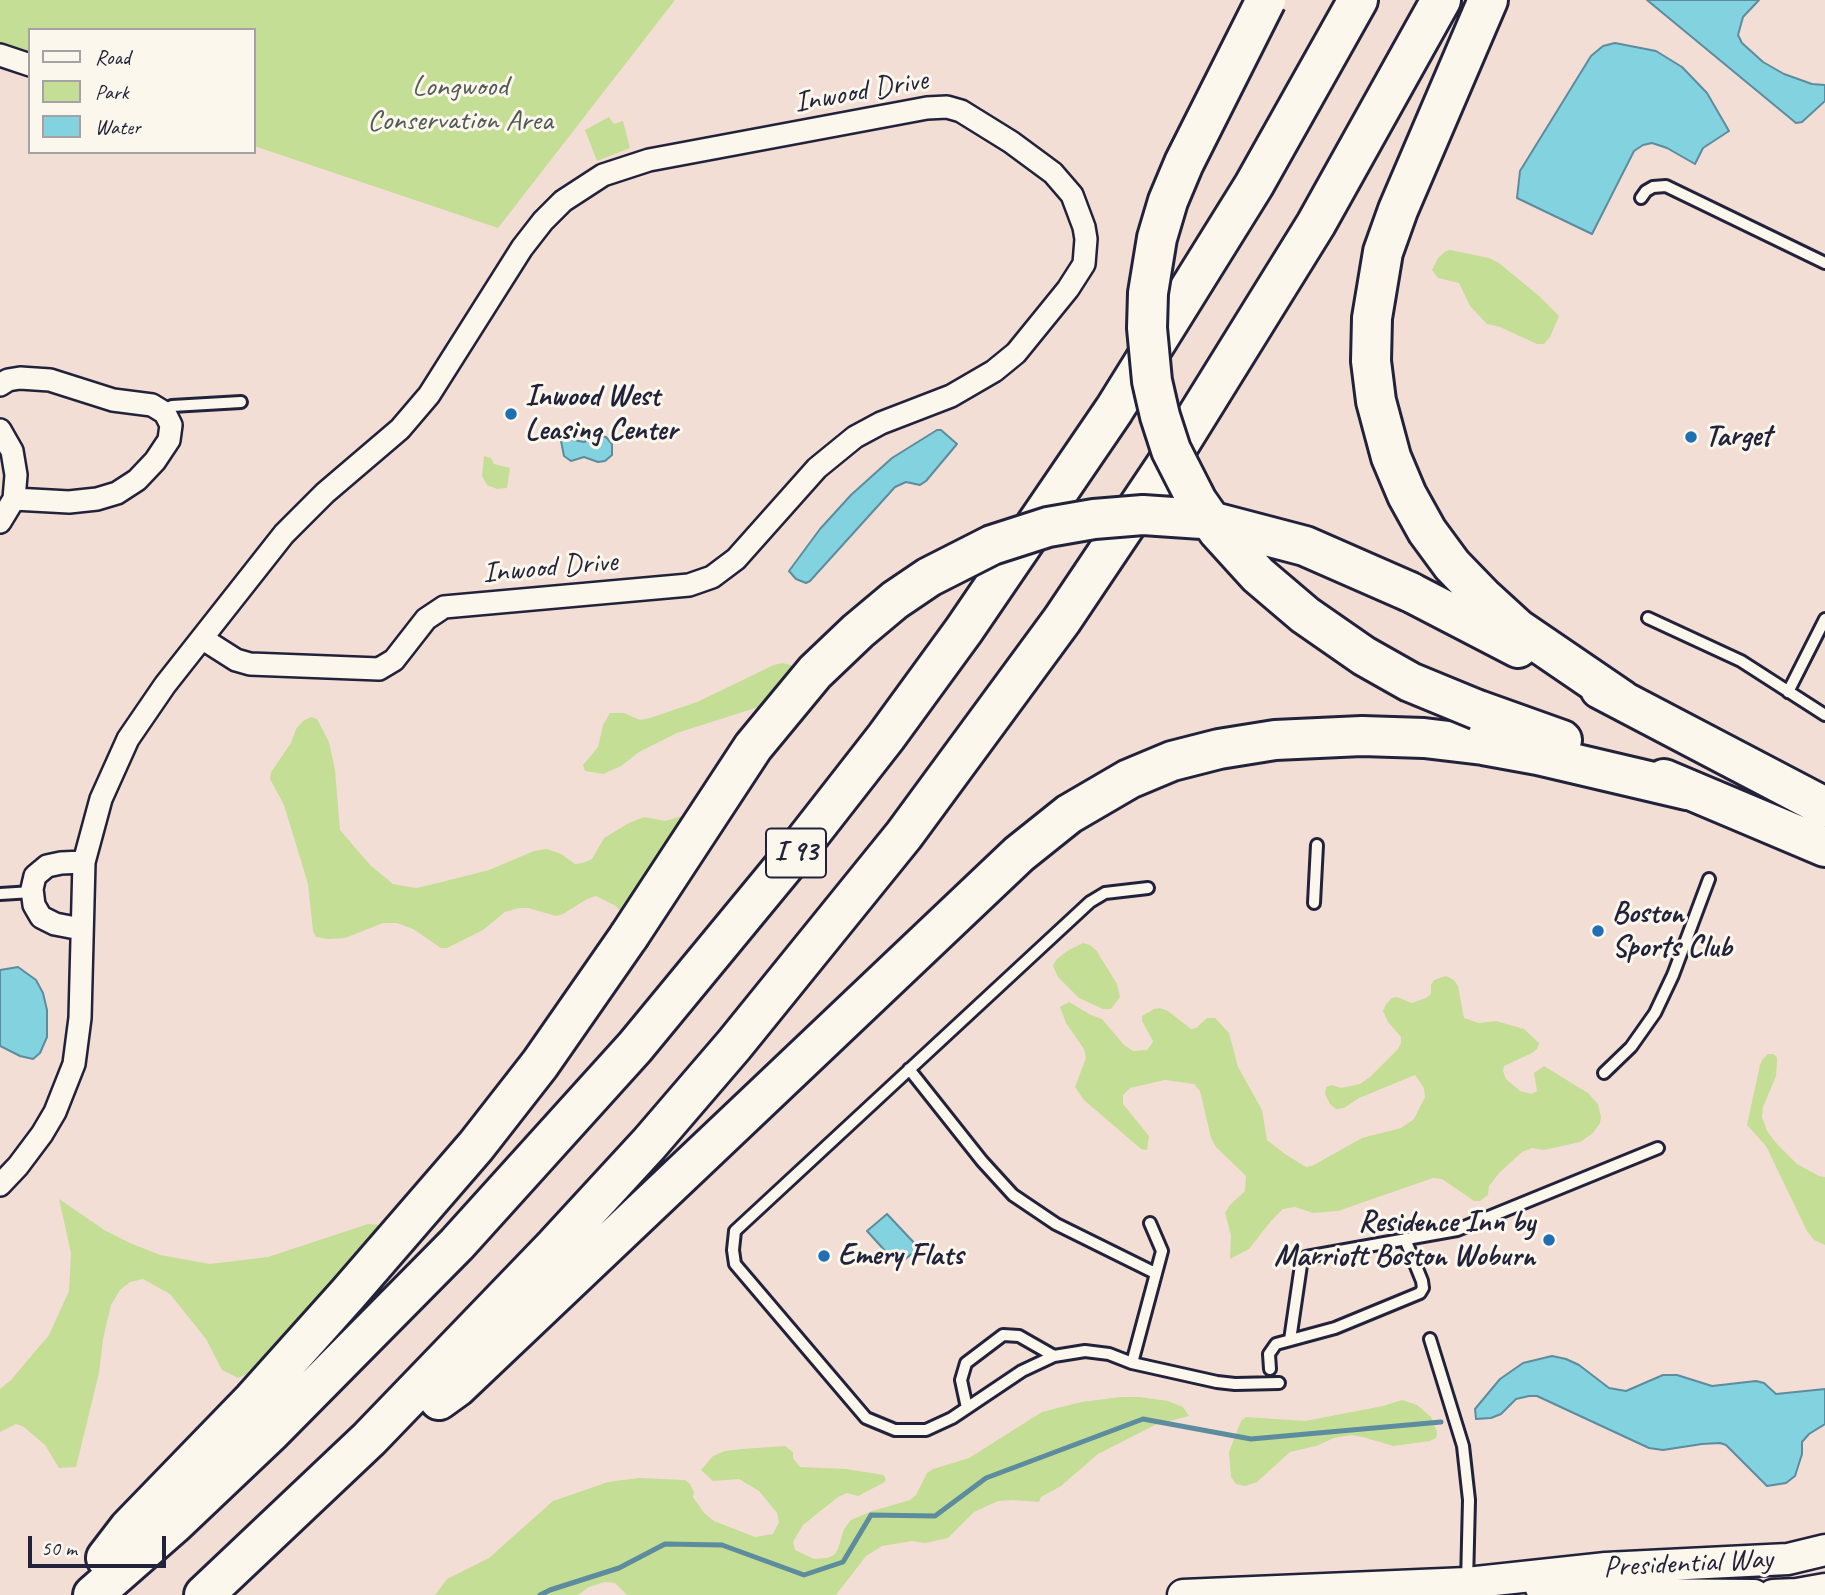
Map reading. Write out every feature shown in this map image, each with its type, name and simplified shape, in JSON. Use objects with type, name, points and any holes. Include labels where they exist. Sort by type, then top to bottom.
[{"type":"highway","points":[[1266,0],[1184,163],[1168,201],[1157,238],[1148,293],[1147,328],[1152,381],[1160,416],[1171,450],[1198,501],[1224,539],[1258,575],[1305,615],[1364,656],[1410,682],[1478,710],[1628,763],[1825,848]]},
{"type":"highway","name":"I 93","points":[[93,1595],[174,1524],[281,1423],[467,1234],[635,1047],[804,842],[964,630],[1115,410],[1254,185],[1358,0]]},
{"type":"highway","name":"I 93","points":[[204,1595],[321,1486],[473,1334],[641,1153],[777,993],[937,792],[1062,620],[1174,453],[1316,224],[1441,0]]},
{"type":"highway","points":[[1488,0],[1398,210],[1383,252],[1372,318],[1371,361],[1376,401],[1391,457],[1402,485],[1422,522],[1452,565],[1518,629],[1622,700]]},
{"type":"highway","points":[[78,1595],[129,1528],[262,1390],[476,1146],[540,1064],[629,936],[753,747],[816,672],[895,600],[929,577],[975,552],[1039,530],[1085,520],[1143,516],[1202,519],[1305,547],[1410,592],[1825,807]]},
{"type":"highway","points":[[321,1486],[457,1387],[1019,854],[1069,814],[1129,779],[1172,761],[1219,749],[1275,740],[1362,736],[1424,738],[1483,745],[1538,755],[1686,790]]},
{"type":"street","points":[[0,55],[28,64]]},
{"type":"street","name":"Inwood Drive","points":[[0,1185],[42,1134],[55,1112],[74,1064],[80,1018],[84,862],[101,799],[121,753],[147,709],[290,528],[325,493],[400,429],[429,396],[522,248],[562,201],[592,181],[615,170],[649,160],[927,108],[947,107],[961,111],[1011,142],[1053,173],[1072,195],[1084,228],[1084,264],[1068,289],[1016,353],[994,371],[951,396],[881,423],[855,437],[810,475],[736,559],[706,580],[689,585],[444,607],[426,619],[394,660],[379,669],[250,664],[236,660],[203,639]]},
{"type":"street","points":[[0,385],[10,379],[50,380],[113,400],[152,405],[162,411],[171,425],[169,440],[155,461],[124,489],[108,496],[84,501],[14,499]]},
{"type":"street","points":[[0,430],[12,451],[16,467],[14,499],[0,522]]},
{"type":"street","points":[[81,929],[55,924],[41,917],[34,905],[32,892],[36,876],[47,866],[84,862]]},
{"type":"street","name":"Presidential Way","points":[[1467,1589],[1606,1568],[1798,1558],[1821,1574],[1797,1594],[1773,1595]]},
{"type":"street","name":"Presidential Way","points":[[1183,1595],[1467,1589],[1754,1595]]},
{"type":"lane","points":[[1641,198],[1649,189],[1666,186],[1825,264]]},
{"type":"lane","points":[[162,411],[172,406],[241,402]]},
{"type":"lane","points":[[1648,618],[1741,661],[1825,715]]},
{"type":"lane","points":[[1788,692],[1825,619]]},
{"type":"lane","points":[[1314,902],[1317,845]]},
{"type":"lane","points":[[1604,1073],[1630,1047],[1655,1013],[1673,975],[1709,878]]},
{"type":"lane","points":[[1148,888],[1098,896],[735,1231],[735,1264],[866,1418],[895,1430],[926,1430],[952,1418],[1022,1371],[1054,1356],[1085,1351],[1109,1354],[1132,1363],[1235,1384],[1279,1383]]},
{"type":"lane","points":[[0,894],[32,892]]},
{"type":"lane","points":[[909,1069],[982,1161],[1013,1195],[1056,1224],[1155,1273]]},
{"type":"lane","points":[[1290,1340],[1304,1258],[1457,1230],[1658,1148]]},
{"type":"lane","points":[[1132,1363],[1162,1251],[1150,1223]]},
{"type":"lane","points":[[1269,1369],[1268,1357],[1272,1347],[1330,1330],[1418,1295],[1423,1284],[1405,1239]]},
{"type":"lane","points":[[967,1408],[961,1380],[966,1363],[1003,1335],[1019,1336],[1054,1356]]},
{"type":"lane","points":[[1430,1339],[1463,1446],[1469,1500],[1467,1589]]},
{"type":"green space","name":"Longwood Conservation Area","points":[[0,0],[675,0],[498,228],[256,147],[256,28],[28,28],[28,70],[0,61]]},
{"type":"green space","points":[[609,117],[614,124],[623,121],[630,148],[597,161],[585,130]]},
{"type":"green space","points":[[1450,250],[1489,258],[1499,263],[1559,316],[1544,344],[1537,344],[1487,324],[1470,306],[1459,283],[1438,278],[1432,270],[1438,258]]},
{"type":"green space","points":[[484,456],[491,458],[494,464],[510,468],[507,488],[497,489],[487,485],[482,476]]},
{"type":"green space","points":[[782,663],[791,665],[795,670],[777,701],[677,733],[603,774],[585,771],[583,765],[598,747],[603,725],[610,713],[624,713],[640,720],[650,718],[697,702]]},
{"type":"green space","points":[[311,717],[317,719],[329,742],[335,770],[340,830],[370,865],[393,884],[416,888],[489,870],[534,851],[547,849],[561,854],[575,864],[583,863],[592,859],[604,838],[629,823],[644,817],[665,821],[689,814],[623,915],[616,906],[596,896],[556,916],[528,908],[505,912],[483,930],[447,948],[441,948],[413,929],[397,923],[383,923],[345,938],[316,937],[308,884],[284,805],[270,779],[271,772],[291,743],[296,729]]},
{"type":"green space","points":[[1083,943],[1096,950],[1117,984],[1120,997],[1111,1009],[1103,1009],[1079,998],[1058,977],[1053,966],[1067,951]]},
{"type":"green space","points":[[1446,976],[1458,986],[1464,1018],[1479,1023],[1496,1021],[1524,1029],[1539,1043],[1532,1053],[1504,1066],[1506,1079],[1520,1091],[1531,1094],[1537,1091],[1534,1073],[1544,1066],[1588,1093],[1598,1104],[1601,1117],[1593,1133],[1580,1142],[1544,1150],[1532,1148],[1522,1152],[1499,1173],[1489,1186],[1488,1195],[1480,1201],[1474,1201],[1442,1179],[1433,1178],[1338,1211],[1313,1213],[1295,1207],[1283,1209],[1249,1249],[1230,1259],[1231,1235],[1225,1213],[1245,1191],[1246,1176],[1216,1147],[1211,1138],[1200,1091],[1194,1084],[1165,1080],[1130,1088],[1123,1095],[1123,1104],[1149,1136],[1147,1150],[1141,1149],[1084,1100],[1075,1087],[1086,1058],[1084,1049],[1066,1023],[1060,1007],[1069,1002],[1102,1019],[1124,1045],[1133,1051],[1147,1050],[1153,1041],[1142,1016],[1154,1009],[1168,1011],[1191,1029],[1207,1018],[1215,1018],[1229,1033],[1238,1067],[1262,1110],[1267,1140],[1306,1167],[1312,1166],[1362,1138],[1401,1128],[1414,1119],[1425,1097],[1424,1088],[1415,1075],[1359,1098],[1344,1108],[1336,1109],[1330,1104],[1325,1094],[1326,1087],[1332,1085],[1341,1088],[1360,1084],[1370,1077],[1401,1043],[1401,1037],[1388,1022],[1383,1011],[1386,1004],[1397,997],[1412,1003],[1426,998],[1431,994],[1434,980]]},
{"type":"green space","points":[[1768,1054],[1777,1057],[1776,1076],[1763,1107],[1762,1117],[1767,1131],[1797,1164],[1825,1177],[1825,1245],[1814,1240],[1807,1231],[1766,1146],[1747,1125],[1760,1065]]},
{"type":"green space","points":[[59,1199],[106,1231],[130,1243],[160,1255],[210,1264],[268,1257],[368,1224],[380,1225],[379,1232],[282,1339],[246,1374],[238,1378],[222,1370],[206,1339],[170,1294],[143,1279],[130,1282],[120,1290],[111,1305],[99,1373],[76,1467],[59,1468],[45,1445],[24,1427],[16,1424],[0,1432],[0,1389],[49,1335],[69,1291],[71,1253]]},
{"type":"green space","points":[[1121,1397],[1168,1401],[1183,1407],[1189,1416],[1155,1425],[1098,1454],[1061,1486],[1041,1497],[1039,1502],[998,1501],[974,1512],[948,1538],[925,1543],[912,1541],[882,1546],[866,1556],[836,1595],[627,1595],[615,1583],[605,1582],[589,1587],[578,1595],[435,1595],[447,1579],[489,1558],[553,1501],[608,1482],[639,1478],[685,1480],[690,1484],[693,1497],[704,1513],[714,1521],[755,1537],[773,1534],[779,1522],[777,1513],[759,1491],[739,1479],[713,1481],[701,1470],[713,1456],[742,1449],[785,1446],[793,1452],[793,1458],[800,1467],[846,1469],[884,1475],[886,1480],[883,1483],[858,1496],[847,1493],[838,1497],[803,1525],[793,1542],[795,1550],[814,1559],[827,1558],[834,1555],[838,1549],[844,1529],[851,1520],[910,1500],[916,1495],[927,1473],[933,1469],[969,1458],[1042,1412],[1081,1402]]},
{"type":"green space","points":[[1402,1400],[1417,1405],[1431,1417],[1437,1432],[1436,1438],[1393,1446],[1351,1435],[1334,1438],[1316,1446],[1290,1452],[1257,1482],[1245,1486],[1236,1484],[1231,1477],[1229,1452],[1241,1421],[1246,1417],[1305,1421]]},
{"type":"water","points":[[1647,0],[1759,0],[1743,17],[1738,35],[1742,43],[1763,62],[1784,74],[1812,84],[1825,85],[1825,101],[1802,122],[1796,123]]},
{"type":"water","points":[[1615,43],[1656,51],[1682,67],[1707,93],[1729,131],[1703,148],[1695,164],[1652,143],[1634,151],[1592,234],[1517,198],[1520,171],[1591,56],[1603,46]]},
{"type":"water","points":[[941,430],[957,444],[926,481],[920,485],[906,482],[895,487],[810,581],[806,583],[796,579],[789,571],[820,529],[851,495],[892,458]]},
{"type":"water","points":[[598,436],[606,437],[612,444],[612,455],[605,461],[598,462],[584,457],[571,461],[564,456],[561,441],[564,438],[584,442]]},
{"type":"water","points":[[18,967],[36,980],[47,1010],[47,1037],[40,1053],[33,1059],[0,1046],[0,970]]},
{"type":"water","points":[[887,1214],[919,1248],[898,1265],[867,1231]]},
{"type":"water","points":[[1552,1356],[1579,1365],[1609,1388],[1626,1391],[1663,1375],[1677,1375],[1712,1386],[1756,1381],[1764,1383],[1776,1394],[1825,1389],[1825,1424],[1802,1442],[1802,1454],[1795,1476],[1786,1483],[1767,1486],[1726,1445],[1702,1444],[1663,1450],[1649,1448],[1537,1396],[1516,1399],[1501,1414],[1476,1419],[1475,1409],[1500,1379],[1523,1363]]},
{"type":"waterway","points":[[540,1595],[619,1568],[665,1544],[722,1545],[804,1575],[843,1562],[871,1515],[935,1516],[986,1478],[1143,1419],[1251,1439],[1441,1422]]},
{"type":"place","name":"Inwood West Leasing Center","points":[[511,414]]},
{"type":"place","name":"Target","points":[[1691,437]]},
{"type":"place","name":"Boston Sports Club","points":[[1598,931]]},
{"type":"place","name":"Residence Inn by Marriott Boston Woburn","points":[[1549,1240]]},
{"type":"place","name":"Emery Flats","points":[[824,1256]]}]
